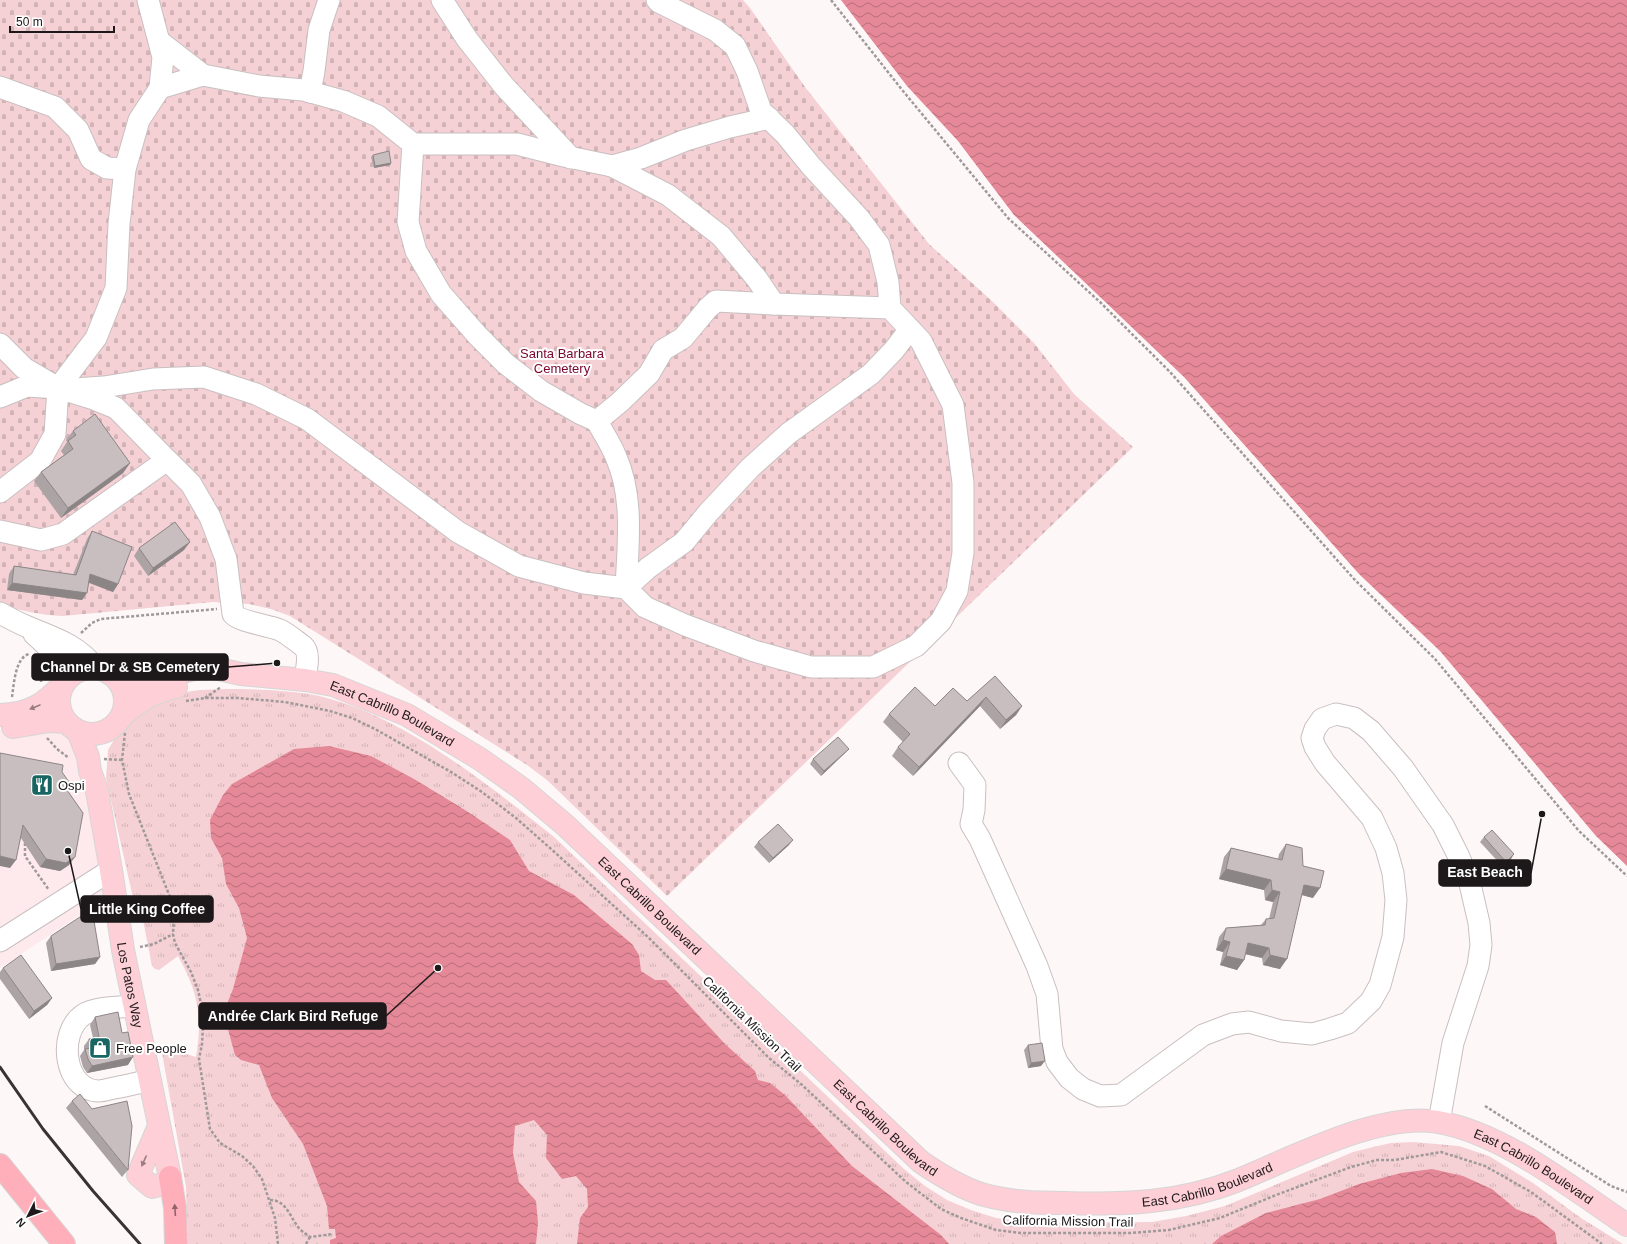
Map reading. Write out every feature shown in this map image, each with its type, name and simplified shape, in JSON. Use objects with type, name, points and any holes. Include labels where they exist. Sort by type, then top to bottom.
[{"type":"highway","points":[[3,1170],[64,1244]]},
{"type":"highway","points":[[170,1177],[175,1208],[176,1244]]},
{"type":"main road","name":"East Cabrillo Boulevard","points":[[102,670],[125,679],[146,681],[209,667],[241,674],[305,680],[333,685],[407,715],[480,759],[521,788],[565,825],[921,1162],[955,1183],[979,1193],[998,1198],[1025,1202],[1096,1204],[1156,1202],[1204,1191],[1234,1182],[1326,1144],[1373,1127],[1405,1121],[1439,1122],[1475,1132],[1501,1144],[1541,1168],[1627,1225]]},
{"type":"main road","points":[[0,728],[49,721],[94,735],[105,732],[117,723],[124,723],[125,702],[122,687],[117,679],[102,670],[85,669],[76,672],[49,699],[36,708],[8,715],[6,707]]},
{"type":"main road","name":"East Cabrillo Boulevard","points":[[124,723],[134,705],[165,689],[241,674]]},
{"type":"main road","points":[[66,681],[59,692],[58,700],[62,715],[72,727]]},
{"type":"main road","name":"Los Patos Way","points":[[72,727],[88,757],[90,771],[97,791],[123,950],[170,1177]]},
{"type":"main road","name":"Los Patos Way","points":[[97,791],[102,745],[105,732]]},
{"type":"main road","points":[[160,1126],[138,1175],[152,1187],[163,1184],[170,1177]]},
{"type":"street","points":[[0,492],[40,461],[55,434],[58,388],[96,338],[116,288],[119,224],[125,169],[139,120],[160,88],[163,57],[148,0]]},
{"type":"street","points":[[310,92],[319,30],[329,0]]},
{"type":"street","points":[[442,0],[467,39],[504,86],[571,158]]},
{"type":"street","points":[[0,397],[27,386],[74,389],[104,387],[153,379],[204,377],[256,394],[307,419],[458,532],[519,566],[584,583],[626,588],[645,607],[685,625],[754,651],[811,666],[873,667],[916,646],[941,622],[957,591],[963,553],[963,483],[953,405],[921,341],[890,308],[888,282],[879,245],[859,218],[811,166],[785,134],[761,111],[747,70],[735,46],[715,30],[657,0]]},
{"type":"street","points":[[159,41],[203,75],[259,86],[310,92],[343,101],[378,116],[413,144],[517,144],[571,158],[612,166],[668,195],[721,236],[757,279],[774,304]]},
{"type":"street","points":[[160,88],[203,75]]},
{"type":"street","points":[[0,87],[55,107],[78,130],[91,159],[107,168],[125,169]]},
{"type":"street","points":[[612,166],[641,158],[686,140],[730,127],[769,118]]},
{"type":"street","points":[[413,144],[408,222],[416,250],[441,294],[478,336],[506,364],[541,391],[581,414],[597,421],[616,457],[627,494],[628,540],[626,588]]},
{"type":"street","points":[[597,421],[620,402],[649,374],[663,350],[683,338],[708,308],[716,301],[890,308]]},
{"type":"street","points":[[626,588],[648,568],[684,542],[708,513],[750,468],[789,434],[871,374],[894,350],[910,329]]},
{"type":"street","points":[[0,344],[24,368],[58,388],[94,399],[116,408],[191,484],[210,517],[226,559],[227,608],[236,617],[281,631],[304,646],[307,649],[305,680]]},
{"type":"street","points":[[0,531],[41,540],[63,534],[167,460]]},
{"type":"street","points":[[0,613],[26,626],[59,639],[89,659],[102,670]]},
{"type":"street","points":[[26,626],[50,648],[62,664],[66,681]]},
{"type":"street","points":[[959,763],[975,785],[974,810],[971,824],[980,839],[1034,959],[1047,994],[1052,1049],[1057,1062],[1068,1078],[1083,1089],[1100,1096],[1120,1095],[1203,1036],[1232,1024],[1249,1022],[1281,1031],[1312,1034],[1348,1023],[1371,1001],[1380,985],[1393,937],[1396,900],[1393,873],[1386,848],[1372,818],[1325,763],[1315,747],[1312,738],[1315,729],[1322,719],[1336,714],[1354,718],[1371,731],[1403,768],[1443,825],[1459,857],[1470,884],[1479,923],[1481,945],[1478,966],[1453,1043],[1439,1122]]},
{"type":"street","points":[[0,941],[111,870]]},
{"type":"street","points":[[134,1006],[102,1009],[84,1015],[75,1024],[67,1039],[66,1054],[71,1071],[78,1081],[87,1089],[99,1092],[150,1080]]},
{"type":"path","points":[[831,0],[903,91],[1008,218],[1101,303],[1170,372],[1354,579],[1435,659],[1580,831],[1627,876]]},
{"type":"path","points":[[77,639],[92,623],[100,619],[227,608]]},
{"type":"path","points":[[6,707],[18,664],[28,653],[32,656]]},
{"type":"path","points":[[38,663],[42,669],[39,688]]},
{"type":"path","points":[[42,669],[46,666]]},
{"type":"path","name":"California Mission Trail","points":[[184,702],[205,698],[238,698],[285,702],[330,711],[352,718],[375,729],[451,772],[482,792],[516,818],[649,938],[752,1042],[818,1100],[906,1182],[941,1208],[961,1218],[996,1230],[1021,1233],[1130,1234],[1169,1230],[1220,1218],[1351,1167],[1377,1160],[1395,1160],[1441,1152],[1463,1157],[1486,1166],[1531,1192],[1602,1244]]},
{"type":"path","points":[[124,723],[122,760],[129,794],[170,896],[174,917],[173,934],[178,950],[191,972],[198,990],[202,1008],[203,1026],[199,1059],[210,1129],[220,1143],[242,1156],[253,1166],[262,1179],[275,1218],[278,1244]]},
{"type":"path","points":[[43,735],[57,749],[73,761]]},
{"type":"path","points":[[104,759],[122,760]]},
{"type":"path","points":[[25,838],[25,856],[58,904]]},
{"type":"path","points":[[123,950],[154,944],[173,934]]},
{"type":"path","points":[[1485,1106],[1611,1186],[1627,1192]]},
{"type":"path","points":[[270,1200],[276,1200],[286,1208],[296,1226],[310,1237],[333,1234]]},
{"type":"path","points":[[306,1244],[310,1237]]},
{"type":"shaded area","points":[[49,728],[69,733],[82,748],[109,896],[0,968],[0,730],[28,731]]},
{"type":"green space","name":"Santa Barbara Cemetery","points":[[0,0],[743,0],[805,87],[929,244],[992,301],[1034,343],[1074,394],[1133,447],[667,896],[547,780],[527,765],[290,616],[271,609],[249,604],[213,602],[63,616],[46,615],[15,609],[0,604]]},
{"type":"green space","points":[[200,690],[268,690],[309,694],[341,702],[374,715],[406,732],[469,772],[553,836],[904,1169],[925,1186],[947,1200],[971,1210],[996,1218],[1038,1223],[1152,1222],[1186,1216],[1225,1206],[1353,1152],[1391,1143],[1413,1142],[1459,1146],[1489,1156],[1533,1183],[1581,1218],[1623,1244],[188,1244],[186,1187],[162,1053],[166,1048],[196,1057],[199,1029],[197,1005],[190,981],[178,956],[159,970],[152,966],[142,915],[136,911],[106,778],[108,750],[115,738],[125,725],[165,695]]},
{"type":"water","points":[[841,0],[1627,0],[1627,866],[1596,836],[1440,651],[1359,574],[1184,377],[1014,215],[958,141],[907,86]]},
{"type":"water","points":[[329,746],[371,756],[414,779],[510,840],[529,871],[574,895],[632,944],[639,955],[641,971],[655,980],[666,980],[725,1044],[755,1071],[758,1080],[770,1083],[785,1095],[852,1166],[941,1235],[949,1244],[577,1244],[580,1218],[588,1207],[587,1189],[576,1176],[562,1179],[546,1158],[547,1135],[534,1120],[515,1126],[513,1153],[519,1182],[536,1201],[538,1223],[536,1244],[330,1244],[330,1240],[336,1238],[335,1229],[329,1229],[327,1206],[303,1144],[272,1098],[259,1065],[241,1060],[235,1055],[226,1022],[225,1009],[233,989],[247,938],[239,908],[226,884],[222,858],[211,838],[210,820],[223,795],[232,784],[294,749]]},
{"type":"water","points":[[1432,1169],[1463,1176],[1492,1189],[1516,1209],[1536,1217],[1555,1232],[1557,1244],[1212,1244],[1221,1236],[1266,1213],[1320,1199],[1359,1184],[1401,1173]]},
{"type":"building","points":[[389,151],[391,163],[375,166],[373,155]]},
{"type":"building","points":[[95,414],[130,463],[68,508],[41,472],[73,449],[68,441],[76,435],[73,431]]},
{"type":"building","points":[[175,522],[190,542],[153,568],[139,548]]},
{"type":"building","points":[[92,531],[132,547],[118,584],[90,574],[87,593],[12,583],[14,566],[76,575]]},
{"type":"building","points":[[995,676],[1022,706],[1006,720],[986,697],[919,767],[898,747],[910,734],[889,714],[915,687],[935,706],[953,688],[967,701]]},
{"type":"building","points":[[838,737],[849,749],[824,771],[813,759]]},
{"type":"building","points":[[0,753],[63,765],[62,772],[69,782],[67,790],[83,813],[75,857],[66,863],[46,859],[23,825],[16,860],[0,856]]},
{"type":"building","points":[[778,824],[793,840],[773,858],[758,842]]},
{"type":"building","points":[[1492,830],[1514,854],[1506,862],[1484,837]]},
{"type":"building","points":[[1286,844],[1302,848],[1303,866],[1324,871],[1320,888],[1304,885],[1287,959],[1270,955],[1269,948],[1248,943],[1244,960],[1226,956],[1230,942],[1223,940],[1226,928],[1265,925],[1266,919],[1274,918],[1280,892],[1272,890],[1271,880],[1226,869],[1231,848],[1282,860]]},
{"type":"building","points":[[92,909],[100,957],[56,964],[51,936]]},
{"type":"building","points":[[21,955],[52,998],[34,1011],[3,968]]},
{"type":"building","points":[[118,1012],[122,1033],[128,1032],[133,1057],[92,1066],[85,1049],[91,1048],[89,1039],[99,1037],[95,1017]]},
{"type":"building","points":[[1042,1043],[1045,1061],[1031,1063],[1028,1045]]},
{"type":"building","points":[[80,1094],[92,1109],[127,1101],[132,1126],[128,1170],[72,1101]]},
{"type":"railway","points":[[0,1067],[43,1129],[93,1191],[140,1244]]},
{"type":"place","name":"Channel Dr & SB Cemetery","points":[[277,663]]},
{"type":"place","name":"Ospi","points":[[42,785]]},
{"type":"place","name":"East Beach","points":[[1542,814]]},
{"type":"place","name":"Little King Coffee","points":[[68,851]]},
{"type":"place","name":"Andrée Clark Bird Refuge","points":[[438,968]]},
{"type":"place","name":"Free People","points":[[100,1048]]}]
